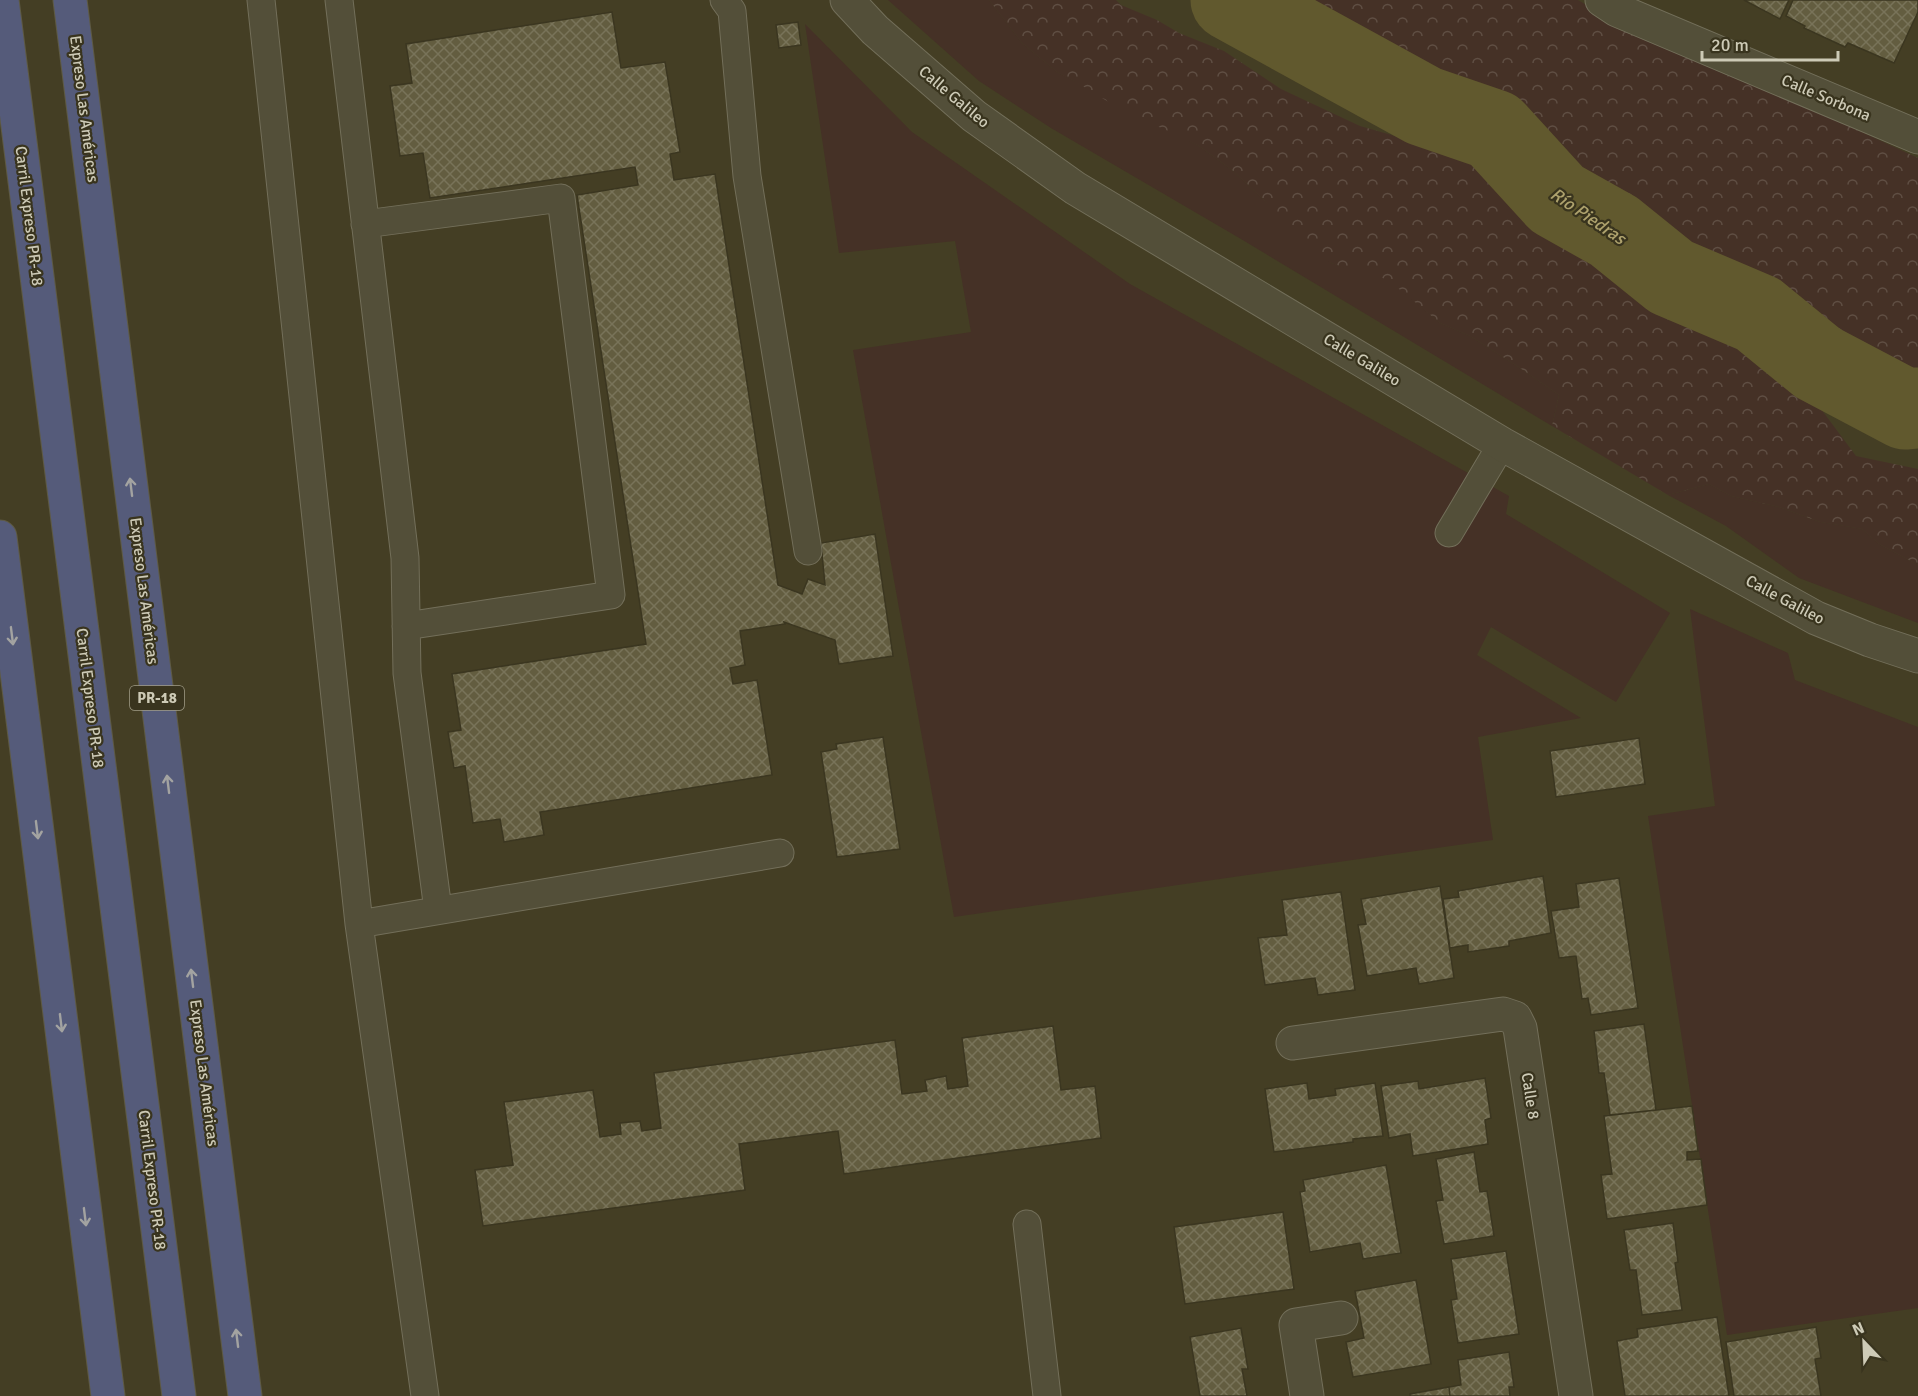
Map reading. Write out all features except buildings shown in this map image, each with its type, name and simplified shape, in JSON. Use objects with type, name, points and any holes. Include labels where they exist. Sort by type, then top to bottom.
[{"type":"highway","name":"Carril Expreso PR-18","points":[[2,0],[179,1396]]},
{"type":"highway","name":"Expreso Las Américas","points":[[70,0],[244,1396]]},
{"type":"highway","points":[[0,537],[108,1396]]},
{"type":"street","name":"Calle Galileo","points":[[847,0],[875,30],[974,116],[1075,188],[1502,444],[1815,618],[1918,656]]},
{"type":"street","name":"Calle Sorbona","points":[[1602,0],[1617,10],[1918,137]]},
{"type":"street","name":"Calle 8","points":[[1293,1043],[1503,1014],[1515,1018],[1520,1028],[1576,1396]]},
{"type":"street","points":[[1307,1396],[1296,1325],[1341,1318]]},
{"type":"lane","points":[[261,0],[359,924],[425,1396]]},
{"type":"lane","points":[[339,0],[405,558],[407,674],[438,910]]},
{"type":"lane","points":[[734,4],[747,176],[808,551]]},
{"type":"lane","points":[[365,224],[561,198],[611,595],[406,626]]},
{"type":"lane","points":[[1449,533],[1502,444]]},
{"type":"lane","points":[[359,924],[780,853]]},
{"type":"lane","points":[[1027,1224],[1047,1396]]},
{"type":"green space","points":[[888,0],[989,0],[1022,43],[1057,72],[1199,146],[1232,170],[1331,263],[1387,278],[1440,323],[1470,336],[1559,395],[1552,426],[1051,128],[979,81]]},
{"type":"green space","points":[[989,0],[1116,0],[1121,5],[1157,20],[1179,33],[1224,51],[1281,89],[1360,126],[1416,142],[1434,129],[1466,137],[1478,145],[1495,164],[1531,223],[1645,294],[1707,329],[1775,361],[1821,409],[1856,456],[1918,469],[1918,565],[1879,544],[1862,529],[1820,522],[1779,507],[1731,496],[1709,484],[1668,495],[1552,426],[1559,395],[1470,336],[1440,323],[1387,279],[1359,273],[1331,263],[1302,244],[1264,200],[1232,170],[1199,146],[1115,106],[1057,72],[1022,43]]},
{"type":"green space","points":[[1303,0],[1578,0],[1639,36],[1707,64],[1722,73],[1790,99],[1918,158],[1918,370],[1831,353],[1802,324],[1775,307],[1729,287],[1699,268],[1678,268],[1665,241],[1633,207],[1569,174],[1501,115],[1479,132],[1440,116],[1426,81],[1331,16]]},
{"type":"green space","points":[[805,24],[912,132],[1130,284],[1509,496],[1506,514],[1670,613],[1616,702],[1491,627],[1477,655],[1581,718],[1478,737],[1493,840],[954,917],[853,350],[971,332],[955,241],[839,253]]},
{"type":"green space","points":[[1709,484],[1731,496],[1779,507],[1820,522],[1862,529],[1879,544],[1918,565],[1918,623],[1799,578],[1726,526],[1668,495]]},
{"type":"green space","points":[[1690,609],[1788,653],[1795,680],[1918,727],[1918,1308],[1727,1335],[1648,816],[1715,806]]},
{"type":"waterway","name":"Río Piedras","points":[[1231,0],[1424,106],[1494,130],[1557,199],[1614,231],[1671,277],[1758,314],[1818,363],[1905,409],[1918,408]]}]
